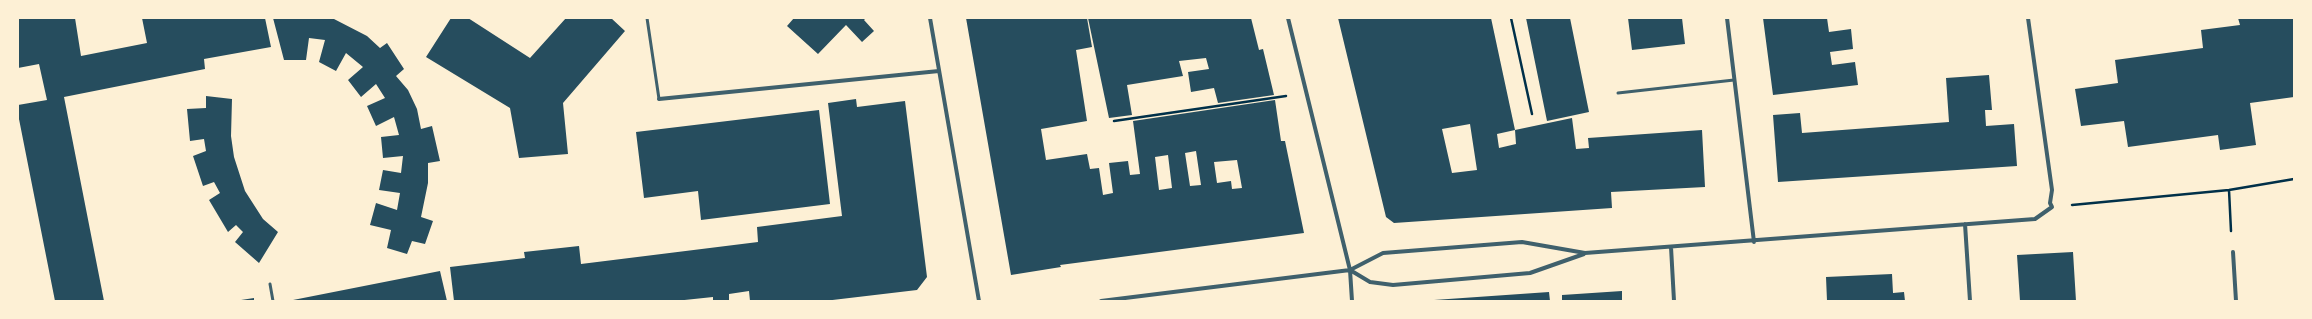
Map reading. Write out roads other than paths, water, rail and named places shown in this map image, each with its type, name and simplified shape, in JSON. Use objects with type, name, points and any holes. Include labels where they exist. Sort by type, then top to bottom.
[{"type":"street","points":[[930,18],[979,301]]},
{"type":"street","points":[[1288,18],[1350,270],[1352,301]]},
{"type":"street","points":[[1727,18],[1754,242]]},
{"type":"street","points":[[1350,270],[1370,282],[1393,285],[1530,273],[1585,254],[2035,219],[2052,207],[2050,203],[2052,190],[2028,18]]},
{"type":"street","points":[[659,99],[939,71]]},
{"type":"street","points":[[1965,224],[1970,301]]},
{"type":"street","points":[[1101,301],[1350,270],[1383,253],[1522,242],[1585,254]]},
{"type":"street","points":[[1671,247],[1674,301]]},
{"type":"street","points":[[2233,252],[2236,301]]},
{"type":"lane","points":[[647,18],[659,99]]},
{"type":"lane","points":[[1618,92],[1734,80]]},
{"type":"lane","points":[[270,284],[273,301]]}]
